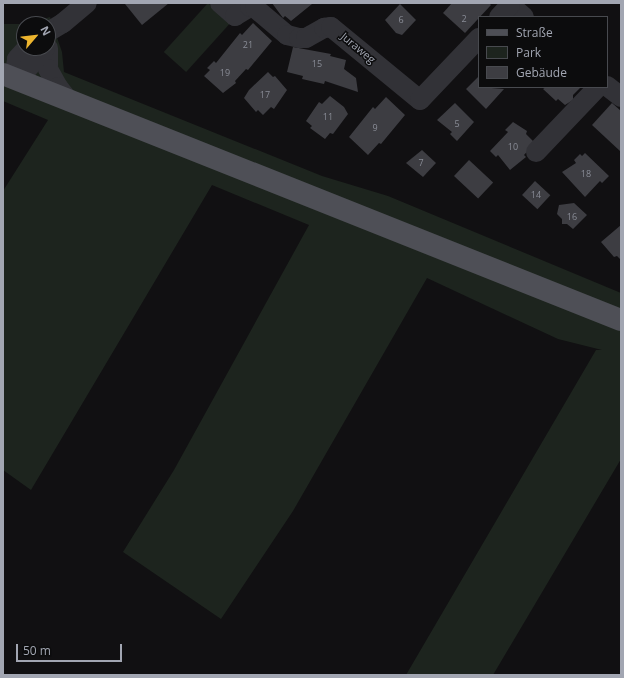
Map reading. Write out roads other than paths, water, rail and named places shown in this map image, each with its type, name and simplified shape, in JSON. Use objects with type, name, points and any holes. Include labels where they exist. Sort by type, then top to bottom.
[{"type":"main road","points":[[11,78],[621,320]]},
{"type":"street","points":[[56,27],[87,3]]},
{"type":"street","name":"Juraweg","points":[[220,3],[235,16],[250,7],[255,8],[287,35],[298,38],[306,38],[324,28],[331,27],[420,100],[478,39]]},
{"type":"street","points":[[3,58],[16,53]]},
{"type":"street","points":[[11,78],[19,56]]},
{"type":"street","points":[[11,78],[36,56]]},
{"type":"street","points":[[47,56],[48,69],[58,87],[69,100]]},
{"type":"street","points":[[608,87],[621,97]]},
{"type":"street","points":[[536,152],[597,88]]}]
